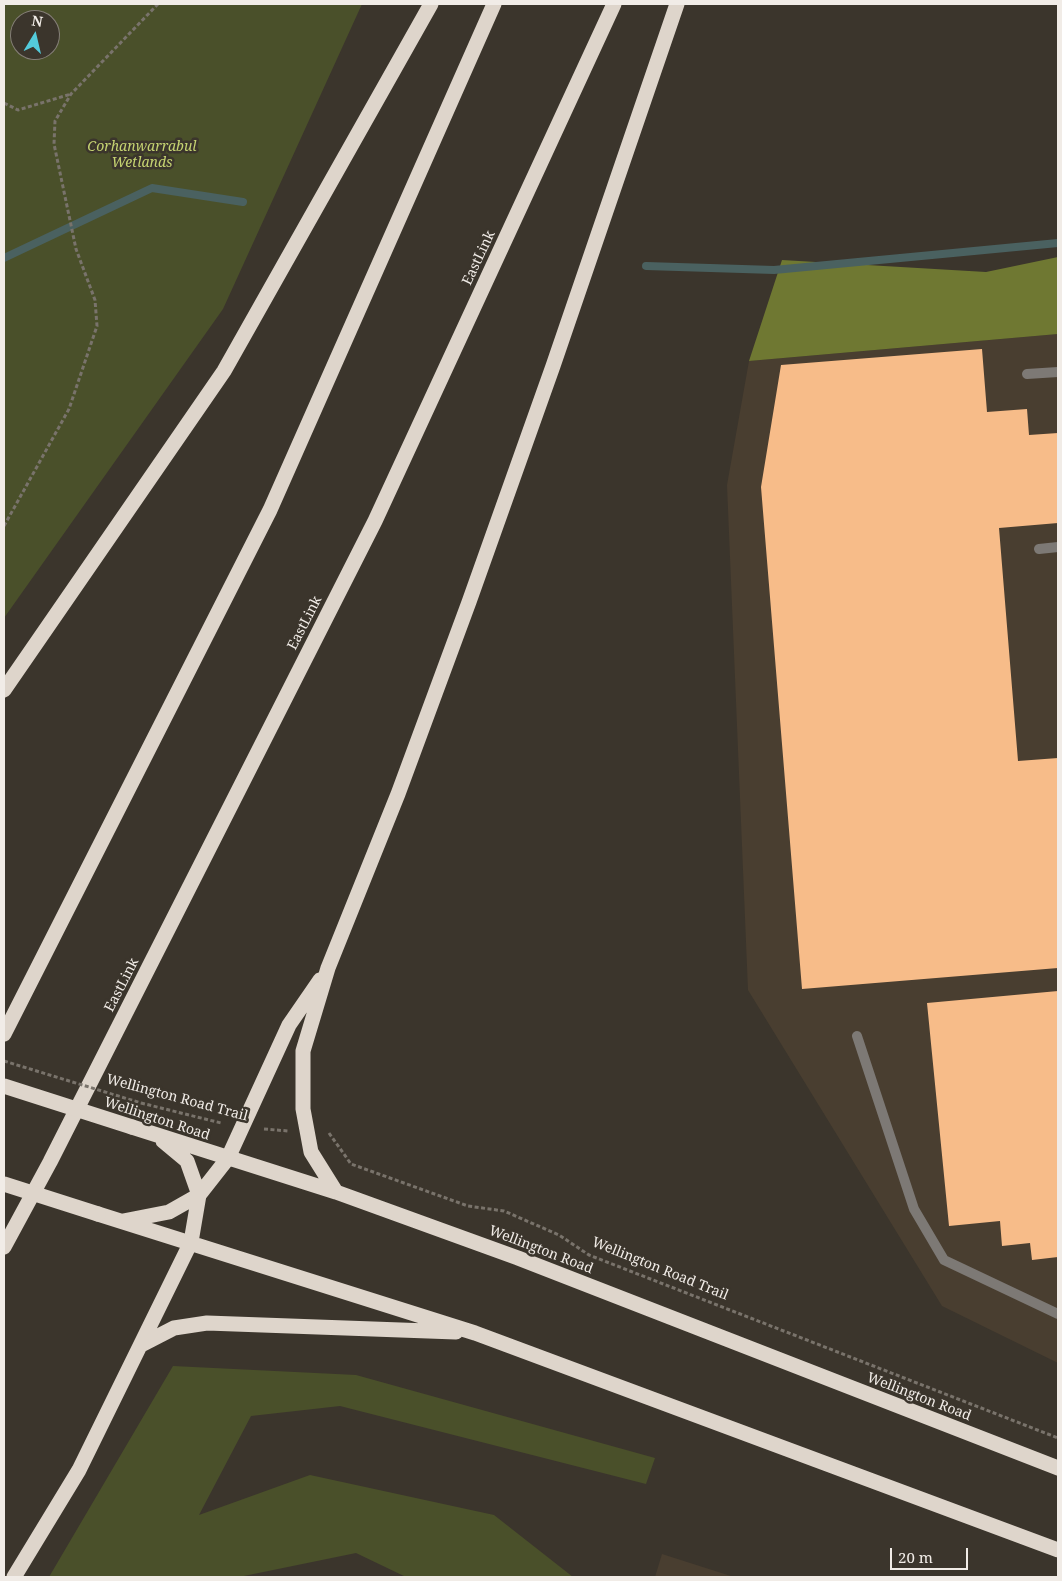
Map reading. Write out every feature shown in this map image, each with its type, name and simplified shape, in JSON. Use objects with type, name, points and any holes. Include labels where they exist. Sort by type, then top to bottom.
[{"type":"highway","points":[[4,690],[224,371],[431,4]]},
{"type":"highway","points":[[4,1034],[270,510],[494,4]]},
{"type":"highway","name":"EastLink","points":[[4,1247],[60,1144],[376,520],[614,4]]},
{"type":"highway","points":[[336,1192],[311,1152],[303,1109],[302,1051],[328,968],[398,794],[469,602],[556,357],[677,4]]},
{"type":"highway","points":[[122,1222],[169,1212],[199,1196],[228,1158],[289,1025],[328,968]]},
{"type":"highway","name":"Wellington Road","points":[[4,1086],[158,1137],[336,1192],[518,1258],[1058,1468]]},
{"type":"highway","points":[[14,1577],[79,1470],[191,1242],[199,1196],[187,1161],[158,1137]]},
{"type":"highway","points":[[4,1184],[475,1333],[1058,1550]]},
{"type":"highway","points":[[141,1346],[174,1328],[207,1323],[475,1333]]},
{"type":"lane","points":[[1027,374],[1058,372]]},
{"type":"lane","points":[[1039,549],[1058,547]]},
{"type":"lane","points":[[857,1036],[914,1209],[944,1260],[1058,1314]]},
{"type":"path","points":[[4,526],[69,409],[96,326],[94,300],[76,249],[54,144],[55,120],[71,94],[158,4]]},
{"type":"path","points":[[4,103],[18,110],[71,94]]},
{"type":"path","name":"Wellington Road Trail","points":[[4,1061],[142,1102],[242,1128],[330,1133],[351,1164],[468,1206],[504,1211],[559,1235],[589,1255],[1058,1438]]},
{"type":"shaded area","points":[[1058,334],[1058,1363],[942,1306],[748,990],[727,485],[749,361]]},
{"type":"shaded area","points":[[662,1554],[734,1577],[655,1577]]},
{"type":"green space","name":"Corhanwarrabul Wetlands","points":[[4,4],[362,4],[223,309],[4,618]]},
{"type":"green space","points":[[1058,257],[1058,334],[749,361],[782,260],[986,272]]},
{"type":"green space","points":[[173,1366],[356,1375],[655,1458],[646,1484],[340,1406],[251,1416],[199,1515],[310,1475],[494,1515],[573,1577],[406,1577],[356,1553],[239,1577],[49,1577]]},
{"type":"building","points":[[982,349],[987,412],[1027,409],[1029,435],[1058,433],[1058,523],[999,528],[1018,761],[1058,758],[1058,968],[802,989],[761,487],[781,365]]},
{"type":"building","points":[[1058,991],[1058,1257],[1032,1260],[1030,1243],[1002,1246],[1000,1221],[949,1226],[927,1003]]},
{"type":"waterway","points":[[4,258],[152,188],[243,202]]},
{"type":"waterway","points":[[646,266],[774,270],[1058,243]]}]
